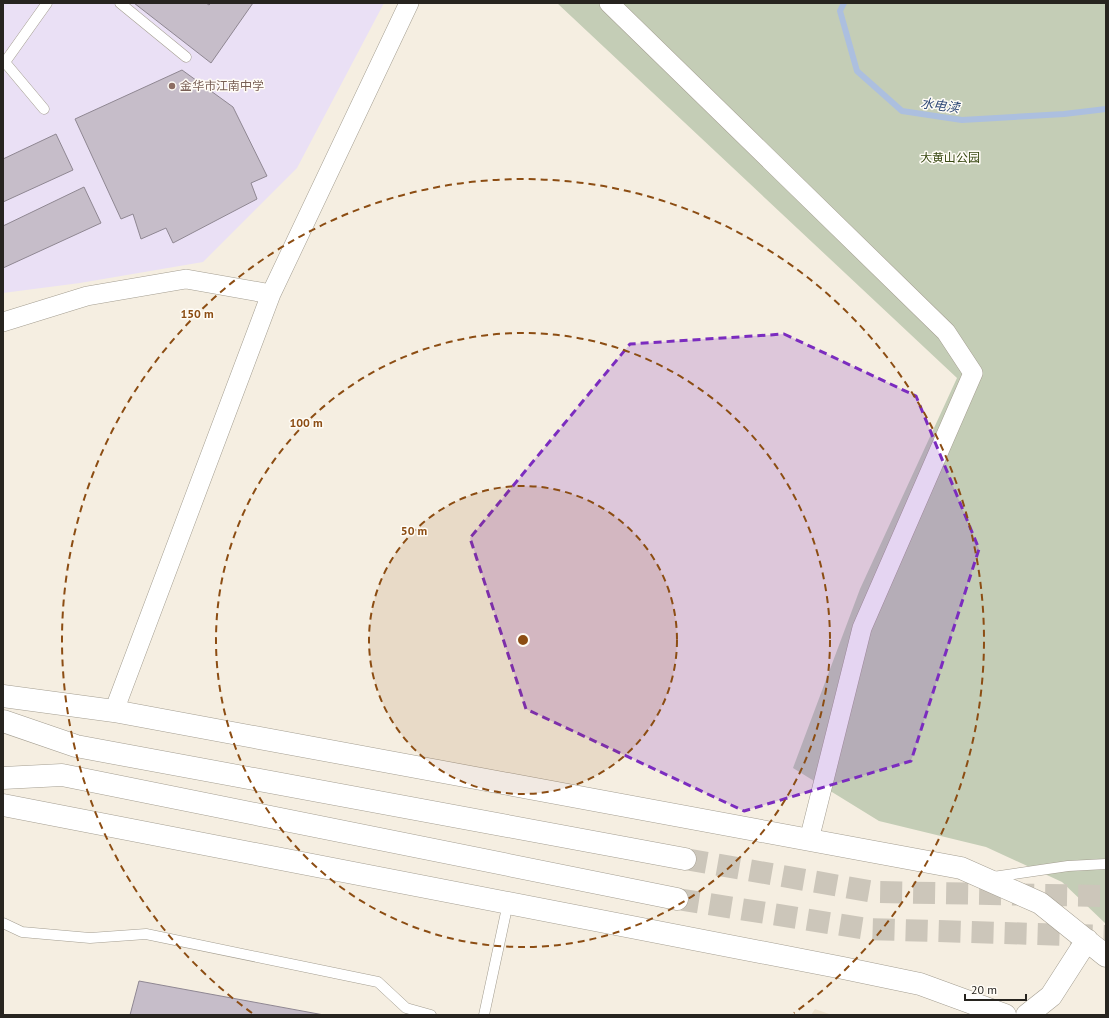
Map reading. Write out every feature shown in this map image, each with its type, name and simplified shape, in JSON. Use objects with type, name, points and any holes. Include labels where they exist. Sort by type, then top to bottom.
[{"type":"main road","points":[[3,696],[114,711],[961,868],[1040,903],[1106,956]]},
{"type":"main road","points":[[3,721],[76,746]]},
{"type":"main road","points":[[3,731],[76,746],[685,859]]},
{"type":"main road","points":[[3,762],[677,899]]},
{"type":"main road","points":[[3,778],[62,775]]},
{"type":"main road","points":[[3,805],[920,984],[1005,1015]]},
{"type":"main road","points":[[1027,1015],[1051,996],[1087,940]]},
{"type":"street","points":[[114,711],[271,294],[409,3]]},
{"type":"street","points":[[609,3],[946,332],[973,373],[862,628],[809,840]]},
{"type":"street","points":[[3,322],[87,296],[186,279],[271,294]]},
{"type":"lane","points":[[44,109],[4,61],[47,3]]},
{"type":"lane","points":[[120,3],[186,56]]},
{"type":"lane","points":[[984,878],[1068,866],[1106,864]]},
{"type":"lane","points":[[484,1015],[508,903]]},
{"type":"lane","points":[[3,924],[22,932],[90,938],[146,934],[378,982],[406,1008],[431,1015]]},
{"type":"highlighted area","points":[[784,334],[916,396],[979,549],[911,761],[744,811],[526,709],[470,538],[630,344]]},
{"type":"shaded area","name":"金华市江南中学","points":[[3,3],[384,3],[297,168],[203,262],[80,283],[3,293]]},
{"type":"shaded area","points":[[815,1009],[832,1015],[811,1015]]},
{"type":"green space","name":"大黄山公园","points":[[557,3],[1106,3],[1106,924],[1062,882],[986,847],[879,821],[793,768],[860,589],[957,378]]},
{"type":"building","points":[[134,3],[206,3],[209,5],[211,3],[253,3],[211,63]]},
{"type":"building","points":[[182,70],[233,107],[267,176],[251,183],[257,199],[173,243],[166,228],[141,239],[133,214],[121,219],[75,119]]},
{"type":"building","points":[[56,134],[73,170],[3,202],[3,159]]},
{"type":"building","points":[[84,187],[101,223],[3,268],[3,226]]},
{"type":"building","points":[[139,981],[324,1015],[130,1015]]},
{"type":"waterway","name":"水电渎","points":[[844,3],[840,11],[857,71],[902,111],[962,120],[1064,114],[1106,109]]},
{"type":"tunnel","points":[[685,859],[874,892],[1106,896]]},
{"type":"tunnel","points":[[677,899],[867,929],[1106,936]]},
{"type":"place","name":"金华市江南中学","points":[[172,86]]}]
